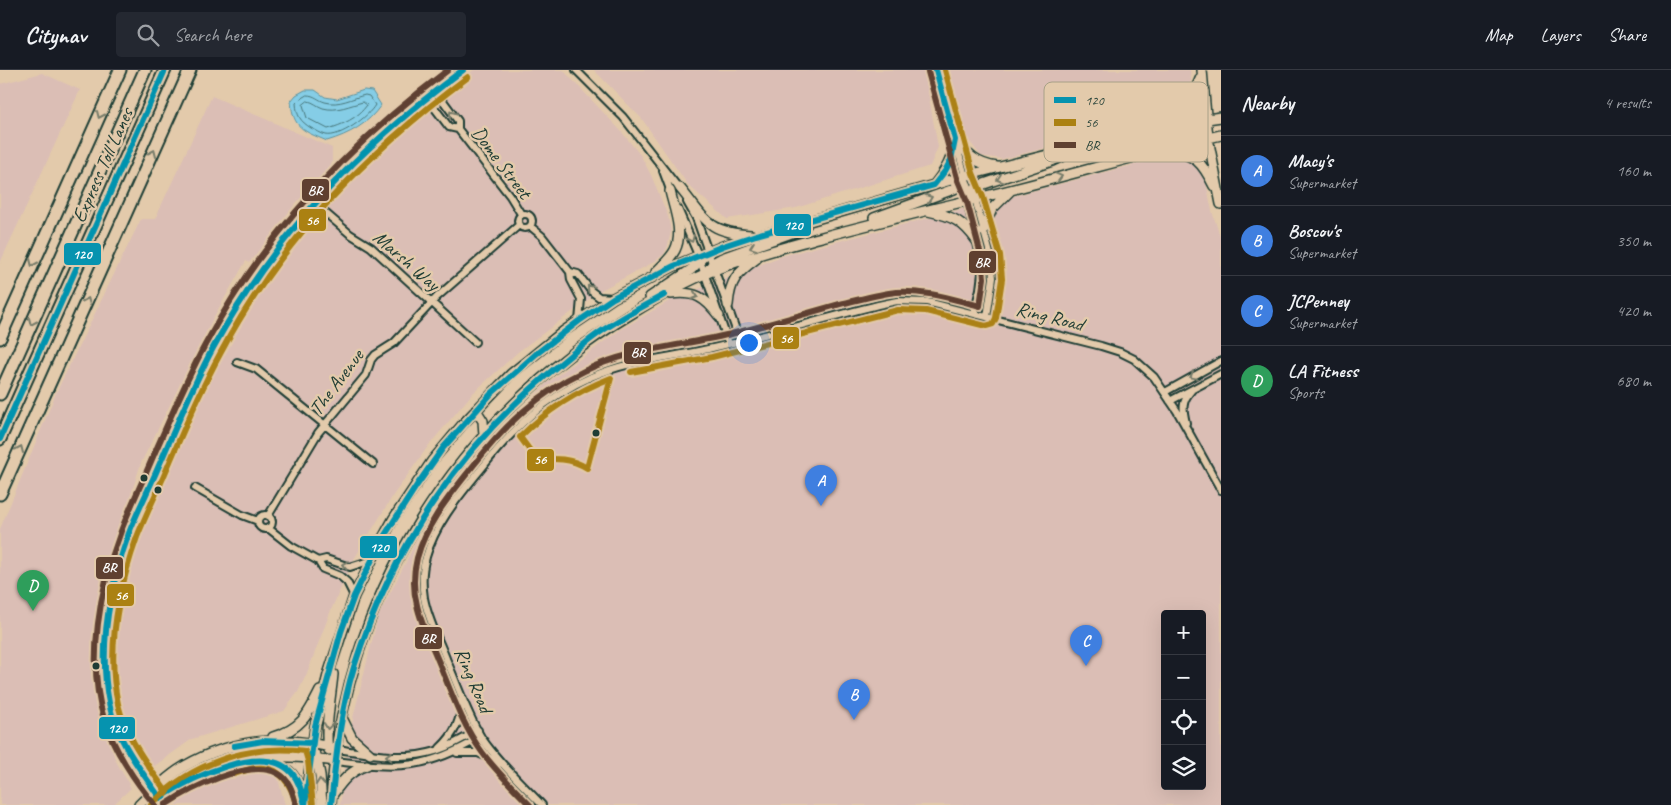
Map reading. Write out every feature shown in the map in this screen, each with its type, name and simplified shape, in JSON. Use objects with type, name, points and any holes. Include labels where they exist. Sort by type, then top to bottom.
[{"type":"highway","points":[[0,338],[120,70]]},
{"type":"highway","name":"Express Toll Lanes","points":[[0,394],[145,70]]},
{"type":"highway","name":"Express Toll Lanes","points":[[0,439],[165,70]]},
{"type":"highway","points":[[0,494],[190,70]]},
{"type":"main road","points":[[1208,120],[1221,117]]},
{"type":"main road","points":[[1220,199],[1208,138],[1221,135]]},
{"type":"main road","points":[[955,140],[979,163],[1002,168]]},
{"type":"main road","points":[[934,185],[945,172],[951,160],[955,140]]},
{"type":"main road","points":[[259,741],[286,733],[300,724],[309,712],[334,660],[354,596],[394,518],[432,461],[476,410],[514,372],[579,321],[613,298],[649,279],[699,258],[708,251],[756,235],[965,176],[1044,157]]},
{"type":"main road","points":[[971,197],[981,185],[1049,162]]},
{"type":"main road","points":[[714,266],[971,197],[1012,189],[1115,162]]},
{"type":"main road","points":[[1199,162],[1207,171],[1220,199]]},
{"type":"main road","points":[[817,238],[954,190],[965,176]]},
{"type":"main road","points":[[680,188],[714,228],[735,234],[756,235]]},
{"type":"main road","points":[[983,231],[992,209],[1012,189]]},
{"type":"main road","points":[[649,279],[676,250],[679,226],[670,191]]},
{"type":"main road","points":[[925,210],[959,221],[976,241]]},
{"type":"main road","points":[[331,801],[342,716],[351,676],[365,631],[386,583],[409,540],[436,496],[462,460],[522,395],[590,339],[663,295],[705,274],[722,258],[797,231],[813,219]]},
{"type":"main road","points":[[728,305],[730,285],[738,273],[764,253]]},
{"type":"main road","points":[[614,324],[651,296],[692,269],[699,258]]},
{"type":"main road","points":[[663,295],[682,293],[697,296],[711,306],[719,316]]},
{"type":"main road","points":[[476,410],[483,421],[484,435]]},
{"type":"main road","points":[[334,660],[326,746],[335,761]]},
{"type":"main road","points":[[322,805],[312,743],[328,675]]},
{"type":"main road","points":[[342,716],[352,738],[370,754]]},
{"type":"main road","points":[[139,805],[154,790],[186,766],[239,744],[283,740],[312,743],[337,749]]},
{"type":"main road","points":[[156,802],[179,786],[250,760],[287,757],[335,761]]},
{"type":"main road","points":[[262,759],[282,765],[294,775],[305,804]]},
{"type":"main road","points":[[305,804],[314,759]]},
{"type":"main road","points":[[331,801],[344,778],[367,765]]},
{"type":"street","points":[[156,802],[154,790],[140,773],[115,726],[106,686],[107,638],[113,589],[129,534],[212,350],[250,288],[315,204],[355,160],[384,133],[463,70]]},
{"type":"street","points":[[576,70],[623,117],[662,168],[680,188],[696,218],[740,341]]},
{"type":"street","points":[[936,70],[971,197],[991,257],[992,278],[987,317]]},
{"type":"street","name":"Dome Street","points":[[438,89],[444,102],[458,121],[458,129],[510,196],[521,214]]},
{"type":"street","name":"Dome Street","points":[[427,98],[449,127],[458,129]]},
{"type":"street","points":[[662,168],[699,258],[729,344]]},
{"type":"street","points":[[965,176],[971,197],[982,273],[974,314]]},
{"type":"street","name":"Marsh Way","points":[[315,204],[350,234],[371,247],[475,342]]},
{"type":"street","points":[[521,214],[530,215],[532,221],[530,226],[524,228],[519,225],[517,221],[521,214]]},
{"type":"street","name":"The Avenue","points":[[268,516],[324,425],[366,375],[375,355],[395,342],[431,303],[519,225]]},
{"type":"street","name":"Dome Street","points":[[530,226],[542,236],[570,272],[571,280],[581,300],[579,321]]},
{"type":"street","name":"Dome Street","points":[[570,272],[578,274],[591,291],[599,297],[613,298]]},
{"type":"street","name":"Ring Road","points":[[542,805],[503,764],[480,733],[462,696],[428,612],[424,596],[423,578],[426,556],[435,536],[468,486],[508,436],[544,404],[589,378],[624,365],[688,354],[897,301],[927,302],[1087,342],[1120,352],[1134,359],[1147,369],[1165,392],[1221,490]]},
{"type":"street","points":[[1165,392],[1221,361]]},
{"type":"street","points":[[237,362],[256,369],[373,464]]},
{"type":"street","points":[[1170,401],[1221,374]]},
{"type":"street","points":[[1189,432],[1182,409],[1187,395],[1195,387]]},
{"type":"street","points":[[195,488],[242,515],[258,521]]},
{"type":"street","points":[[268,528],[272,522],[268,516],[261,516],[258,521],[260,528],[268,528],[292,546],[318,561],[323,569],[340,576],[347,582],[354,596]]},
{"type":"street","points":[[318,561],[326,559],[350,568],[372,560]]},
{"type":"street","points":[[437,751],[454,732],[461,711],[462,696]]},
{"type":"street","points":[[337,749],[370,754],[404,756],[437,751],[480,733]]},
{"type":"street","points":[[451,754],[480,733]]},
{"type":"street","points":[[335,761],[367,765],[407,766],[465,752],[478,753],[503,764]]},
{"type":"shaded area","points":[[474,70],[563,70],[621,131],[641,156],[668,216],[671,231],[664,254],[654,262],[603,289],[519,351],[472,394],[429,445],[394,494],[354,559],[331,610],[307,673],[298,692],[284,711],[192,739],[153,767],[131,731],[119,702],[116,681],[116,657],[118,624],[125,586],[138,538],[162,478],[218,361],[256,296],[297,235],[349,176],[412,117]]},
{"type":"shaded area","points":[[594,70],[924,70],[938,147],[930,166],[796,208],[727,219],[688,185],[642,119]]},
{"type":"shaded area","points":[[947,70],[1190,70],[1191,82],[1044,82],[1044,148],[1002,159],[981,156],[967,138],[961,123]]},
{"type":"shaded area","points":[[42,73],[80,90],[0,263],[0,84]]},
{"type":"shaded area","points":[[212,96],[332,148],[332,163],[296,203],[249,263],[246,261],[212,320],[141,463],[106,572],[95,614],[91,672],[97,710],[116,761],[131,788],[113,805],[0,805],[0,529],[56,393],[141,219],[155,219]]},
{"type":"shaded area","points":[[1145,162],[1190,162],[1197,167],[1205,178],[1221,240],[1221,805],[340,805],[353,718],[378,617],[418,538],[484,445],[547,383],[620,330],[671,300],[782,256]]},
{"type":"shaded area","points":[[264,770],[278,779],[285,805],[175,805],[182,798],[218,781]]},
{"type":"water","points":[[305,90],[315,90],[325,97],[337,99],[364,90],[372,91],[381,105],[358,128],[327,141],[301,128],[294,118],[291,101],[296,95]]},
{"type":"transit line","name":"120","points":[[0,439],[165,70]]},
{"type":"transit line","name":"BR","points":[[155,805],[132,775],[108,730],[99,697],[96,673],[98,624],[102,600],[107,576],[125,522],[177,402],[205,345],[228,305],[254,266],[282,229],[343,161],[377,129],[448,70]]},
{"type":"transit line","name":"120","points":[[305,805],[299,784],[292,773],[279,764],[263,761],[226,766],[207,773],[160,798],[137,765],[123,741],[112,716],[106,682],[105,660],[105,639],[111,595],[122,553],[135,517],[184,408],[213,348],[264,267],[292,230],[355,162],[425,99],[463,70]]},
{"type":"transit line","name":"120","points":[[305,805],[315,726],[341,632],[354,596],[383,538],[443,448],[491,394],[536,354],[613,298],[674,266],[723,246],[934,185],[951,160],[955,140],[936,70]]},
{"type":"transit line","name":"56","points":[[631,372],[712,357],[898,310],[926,311],[986,326],[993,324],[996,318],[1002,279],[1000,255],[983,197],[973,173],[945,70]]},
{"type":"transit line","name":"BR","points":[[530,805],[493,766],[468,730],[421,619],[414,582],[417,558],[426,533],[448,498],[485,451],[510,424],[537,400],[567,380],[602,363],[639,352],[735,333],[840,304],[889,293],[928,294],[980,306],[984,278],[982,259],[967,202],[957,178],[928,72]]},
{"type":"transit line","name":"56","points":[[167,793],[138,751],[126,728],[118,704],[115,683],[113,662],[116,619],[125,577],[137,537],[212,369],[244,313],[270,274],[328,202],[361,168],[395,136],[468,77]]},
{"type":"transit line","name":"120","points":[[331,805],[342,718],[354,667],[388,580],[434,500],[492,428],[525,395],[599,333],[664,295]]},
{"type":"transit line","name":"56","points":[[611,378],[587,468],[563,459],[537,460],[520,437],[540,419],[563,403],[586,389],[611,378]]},
{"type":"transit line","name":"120","points":[[234,746],[263,741],[312,743]]},
{"type":"transit line","name":"56","points":[[151,805],[167,790],[202,768],[242,754],[284,750],[305,751],[308,761],[313,805]]},
{"type":"transit line","name":"56","points":[[233,774],[256,768],[272,770],[284,778],[291,790],[296,805]]},
{"type":"transit line","name":"BR","points":[[165,805],[219,777],[251,769],[265,769],[277,773],[285,779],[294,796],[296,805]]},
{"type":"place","name":"Macy's","points":[[821,506]]},
{"type":"place","name":"LA Fitness","points":[[33,611]]},
{"type":"place","name":"JCPenney","points":[[1086,666]]},
{"type":"place","name":"Boscov's","points":[[854,720]]}]
